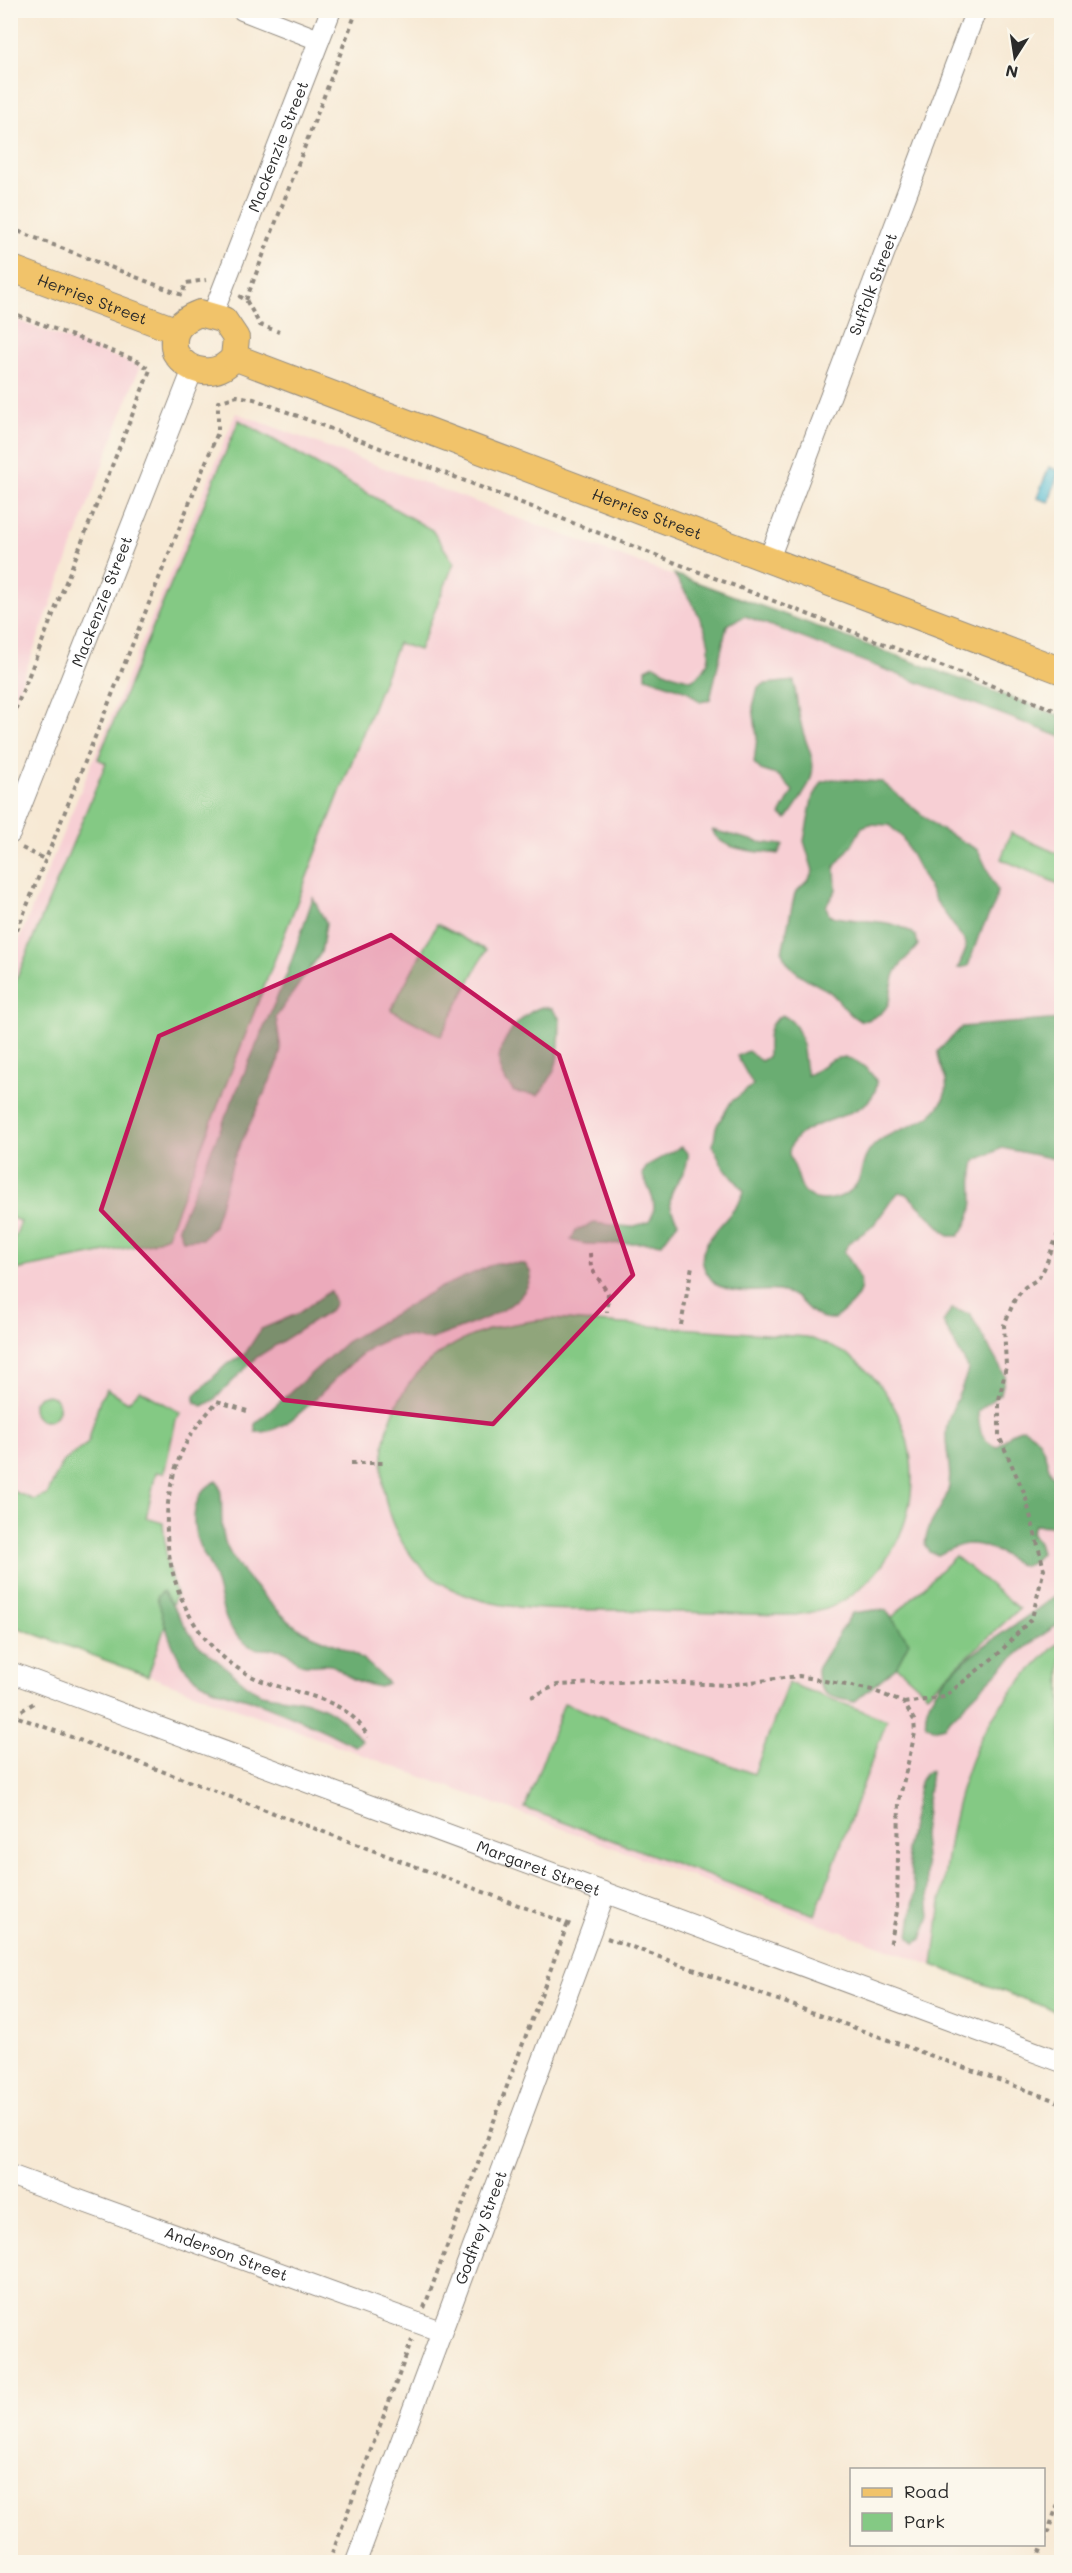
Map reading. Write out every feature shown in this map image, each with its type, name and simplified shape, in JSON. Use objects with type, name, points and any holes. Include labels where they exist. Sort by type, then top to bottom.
[{"type":"main road","name":"Herries Street","points":[[10,268],[175,330]]},
{"type":"main road","points":[[200,313],[224,320],[232,329],[237,348],[234,357],[219,370],[206,372],[194,369],[185,364],[175,352],[175,330],[188,317],[200,313]]},
{"type":"main road","name":"Herries Street","points":[[234,357],[1062,671]]},
{"type":"street","points":[[242,10],[319,40]]},
{"type":"street","name":"Mackenzie Street","points":[[212,316],[331,10]]},
{"type":"street","name":"Suffolk Street","points":[[769,559],[976,10]]},
{"type":"street","name":"Mackenzie Street","points":[[15,840],[194,369]]},
{"type":"street","name":"Margaret Street","points":[[13,1674],[1062,2062]]},
{"type":"street","name":"Godfrey Street","points":[[356,2562],[440,2331],[605,1893]]},
{"type":"street","name":"Anderson Street","points":[[10,2175],[440,2331]]},
{"type":"path","points":[[246,300],[357,10]]},
{"type":"path","points":[[10,228],[166,289]]},
{"type":"path","points":[[10,312],[138,361],[150,370],[10,723]]},
{"type":"path","points":[[10,936],[16,933],[218,432],[218,402],[237,396],[254,399],[1062,713]]},
{"type":"path","points":[[15,840],[45,860]]},
{"type":"path","points":[[531,1697],[557,1685],[639,1681],[728,1685],[799,1676],[873,1690],[904,1703],[944,1697],[998,1654],[1032,1618],[1044,1569],[1025,1495],[999,1436],[999,1400],[1006,1366],[1004,1325],[1015,1299],[1025,1287],[1038,1279],[1044,1269],[1062,1224]]},
{"type":"path","points":[[591,1252],[591,1268],[608,1293],[607,1312]]},
{"type":"path","points":[[681,1325],[692,1266]]},
{"type":"path","points":[[247,1411],[217,1401],[192,1434],[185,1448],[172,1483],[166,1523],[170,1564],[179,1593],[199,1628],[231,1663],[271,1685],[334,1703],[362,1725],[368,1737]]},
{"type":"path","points":[[351,1463],[385,1463]]},
{"type":"path","points":[[890,1946],[897,1911],[899,1801],[915,1733],[914,1720],[904,1703]]},
{"type":"path","points":[[10,1714],[591,1932],[1062,2103]]},
{"type":"path","points":[[329,2562],[568,1923]]},
{"type":"path","points":[[1045,2538],[1062,2493]]},
{"type":"path","points":[[1036,2562],[1042,2546]]},
{"type":"highlighted area","points":[[391,935],[559,1055],[633,1275],[493,1424],[284,1400],[101,1210],[159,1036]]},
{"type":"shaded area","points":[[11,318],[140,366],[11,710]]},
{"type":"shaded area","points":[[236,413],[1061,720],[1061,2013],[11,1625],[10,962]]},
{"type":"green space","points":[[239,420],[432,530],[454,563],[419,650],[398,643],[167,1236],[151,1243],[16,1270],[11,1268],[11,1238],[14,1239],[21,1222],[10,1217],[11,992],[106,763],[98,759]]},
{"type":"green space","points":[[674,574],[1061,716],[1061,737],[745,616],[727,625],[710,700],[700,702],[687,691],[646,677],[646,669],[654,665],[671,674],[691,680],[703,670],[709,658],[709,644],[705,629]]},
{"type":"green space","points":[[794,681],[801,722],[813,765],[807,788],[787,819],[780,815],[793,791],[779,776],[761,770],[754,763],[757,737],[753,707],[758,687],[765,684]]},
{"type":"green space","points":[[832,779],[882,782],[938,828],[978,850],[997,890],[995,903],[979,935],[968,966],[958,968],[966,949],[964,940],[936,901],[902,837],[889,825],[870,824],[862,827],[852,845],[835,866],[836,890],[826,906],[829,915],[896,925],[916,936],[918,945],[897,970],[890,999],[885,1009],[866,1020],[859,1020],[852,1016],[831,993],[794,970],[782,952],[795,893],[809,879],[813,871],[804,841],[812,799],[822,782]]},
{"type":"green space","points":[[712,830],[759,842],[783,845],[778,854],[741,849],[723,843]]},
{"type":"green space","points":[[1011,833],[1061,855],[1061,885],[1001,859]]},
{"type":"green space","points":[[313,898],[326,923],[321,953],[276,1017],[281,1050],[277,1066],[234,1158],[214,1226],[202,1239],[183,1240],[178,1227],[287,974]]},
{"type":"green space","points":[[437,924],[486,950],[441,1036],[391,1010]]},
{"type":"green space","points":[[542,1007],[552,1009],[560,1019],[559,1051],[555,1068],[546,1086],[538,1095],[514,1092],[501,1073],[500,1053],[517,1024],[525,1016]]},
{"type":"green space","points":[[782,1015],[796,1026],[799,1033],[807,1075],[832,1060],[845,1058],[858,1062],[877,1082],[873,1096],[863,1106],[819,1124],[794,1140],[789,1152],[790,1156],[802,1188],[811,1197],[831,1199],[851,1191],[858,1181],[869,1151],[879,1141],[918,1123],[940,1106],[946,1086],[938,1051],[962,1027],[1061,1019],[1061,1160],[1002,1148],[975,1161],[972,1206],[959,1236],[949,1236],[907,1194],[899,1192],[871,1228],[847,1246],[844,1252],[857,1273],[860,1288],[853,1302],[834,1319],[817,1316],[791,1294],[768,1290],[737,1291],[719,1286],[707,1273],[703,1262],[703,1251],[715,1231],[740,1201],[744,1191],[723,1166],[713,1146],[716,1127],[731,1102],[753,1085],[737,1056],[748,1051],[761,1061],[768,1057],[770,1028]]},
{"type":"green space","points":[[681,1147],[688,1153],[687,1163],[670,1201],[678,1222],[662,1244],[590,1244],[571,1240],[576,1230],[594,1223],[631,1227],[649,1222],[654,1204],[642,1174],[648,1165]]},
{"type":"green space","points":[[496,1263],[525,1264],[531,1273],[527,1286],[506,1308],[476,1323],[432,1339],[402,1336],[375,1345],[361,1354],[317,1398],[286,1423],[270,1430],[255,1432],[255,1424],[346,1342],[435,1290]]},
{"type":"green space","points":[[330,1291],[335,1303],[330,1311],[257,1357],[214,1400],[203,1406],[195,1403],[195,1395],[227,1364],[245,1354],[261,1329],[297,1314]]},
{"type":"green space","points":[[952,1309],[970,1314],[1005,1376],[1001,1393],[978,1411],[980,1429],[984,1438],[998,1447],[1013,1432],[1023,1428],[1039,1440],[1050,1472],[1061,1488],[1061,1521],[1053,1526],[1034,1525],[1031,1533],[1041,1553],[1032,1563],[1023,1566],[981,1545],[960,1545],[938,1555],[929,1552],[925,1545],[928,1531],[944,1501],[949,1486],[947,1425],[968,1368],[943,1322]]},
{"type":"green space","points":[[552,1319],[807,1337],[852,1358],[874,1378],[891,1401],[903,1427],[910,1455],[912,1483],[908,1511],[898,1538],[883,1564],[865,1584],[842,1601],[826,1609],[795,1615],[555,1610],[512,1606],[471,1597],[452,1589],[424,1569],[403,1544],[389,1514],[383,1481],[384,1448],[392,1416],[407,1386],[430,1361],[458,1342],[503,1326]]},
{"type":"green space","points":[[107,1389],[128,1402],[140,1390],[181,1413],[176,1420],[164,1473],[156,1472],[146,1518],[163,1523],[167,1564],[176,1594],[148,1676],[11,1625],[10,1490],[34,1500],[47,1495],[62,1463],[88,1443],[100,1399]]},
{"type":"green space","points":[[46,1395],[55,1399],[59,1408],[55,1417],[46,1421],[37,1417],[33,1408],[37,1399]]},
{"type":"green space","points":[[217,1481],[220,1488],[223,1534],[226,1543],[235,1561],[251,1582],[281,1614],[298,1628],[354,1653],[388,1683],[380,1687],[371,1685],[358,1681],[332,1666],[303,1664],[297,1662],[285,1651],[252,1647],[232,1630],[224,1613],[212,1570],[199,1545],[194,1527],[195,1508],[202,1492]]},
{"type":"green space","points":[[955,1556],[1019,1609],[927,1694],[868,1641]]},
{"type":"green space","points":[[1061,1590],[1061,1623],[1014,1657],[944,1726],[933,1729],[926,1724],[928,1705],[940,1685],[958,1667],[1047,1603]]},
{"type":"green space","points":[[163,1591],[196,1643],[252,1689],[261,1694],[318,1705],[339,1717],[362,1741],[355,1746],[297,1718],[252,1700],[222,1692],[195,1678],[181,1662],[169,1635],[157,1597]]},
{"type":"green space","points":[[886,1610],[909,1642],[896,1667],[854,1702],[827,1694],[819,1686],[817,1669],[852,1613]]},
{"type":"green space","points":[[1061,1640],[1061,2013],[933,1965],[949,1845],[962,1785],[972,1757],[1001,1705]]},
{"type":"green space","points":[[788,1683],[887,1720],[815,1915],[525,1808],[564,1703],[754,1774]]},
{"type":"green space","points":[[931,1771],[923,1835],[930,1916],[922,1939],[915,1943],[909,1936],[915,1892],[906,1850],[920,1782],[925,1773]]},
{"type":"water","points":[[1049,467],[1059,471],[1049,502],[1037,498]]}]
